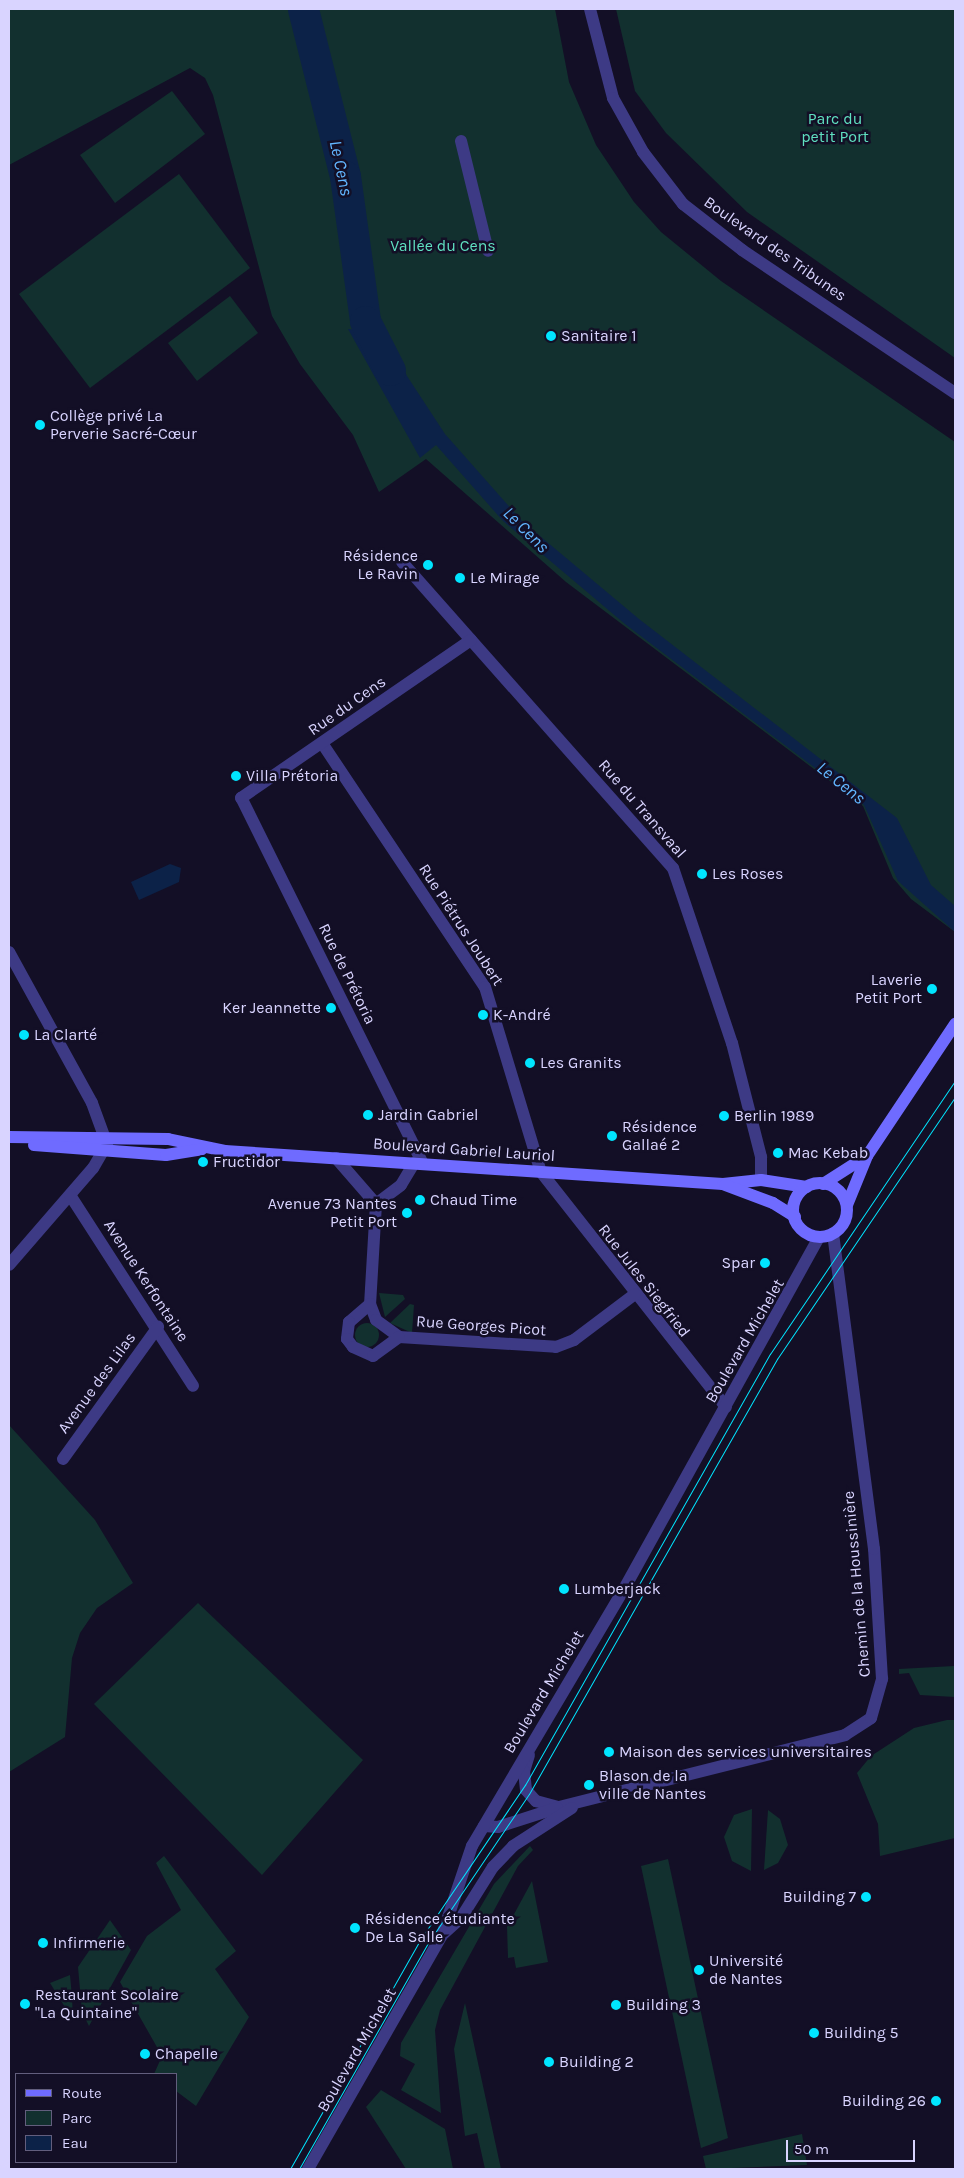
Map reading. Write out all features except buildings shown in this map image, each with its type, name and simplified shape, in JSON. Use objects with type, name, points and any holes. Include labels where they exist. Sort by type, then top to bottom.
[{"type":"main road","points":[[867,1156],[823,1184],[806,1188],[797,1197],[794,1217],[803,1230],[819,1237],[834,1234],[845,1220],[847,1206],[867,1156],[955,1024]]},
{"type":"main road","name":"Boulevard Gabriel Lauriol","points":[[9,1137],[106,1144],[166,1154],[202,1149],[723,1184],[761,1180],[806,1188]]},
{"type":"main road","name":"Boulevard Gabriel Lauriol","points":[[9,1146],[106,1144]]},
{"type":"main road","name":"Boulevard Gabriel Lauriol","points":[[723,1184],[773,1203],[794,1217]]},
{"type":"main road","points":[[823,1184],[837,1189],[847,1206]]},
{"type":"street","name":"Boulevard des Tribunes","points":[[590,9],[613,98],[643,152],[683,204],[742,250],[955,393]]},
{"type":"street","points":[[461,141],[488,251]]},
{"type":"street","name":"Rue du Transvaal","points":[[402,562],[673,868],[732,1043],[761,1157],[761,1180]]},
{"type":"street","name":"Rue du Cens","points":[[241,798],[471,640]]},
{"type":"street","name":"Rue Piétrus Joubert","points":[[322,743],[485,987],[541,1172]]},
{"type":"street","name":"Rue de Prétoria","points":[[241,798],[418,1163]]},
{"type":"street","points":[[9,952],[106,1144],[70,1195],[9,1265]]},
{"type":"street","points":[[336,1158],[376,1204],[370,1304],[376,1320],[399,1337],[373,1356],[353,1347],[347,1338],[349,1322],[370,1304]]},
{"type":"street","points":[[376,1204],[401,1185],[418,1163]]},
{"type":"street","name":"Rue Jules Siegfried","points":[[541,1172],[635,1294],[726,1407]]},
{"type":"street","name":"Avenue Kerfontaine","points":[[70,1195],[158,1327],[193,1386]]},
{"type":"street","name":"Chemin de la Houssinière","points":[[484,1826],[498,1827],[559,1807],[581,1804],[845,1735],[871,1718],[882,1680],[874,1550],[834,1234]]},
{"type":"street","name":"Boulevard Michelet","points":[[308,2169],[442,1935],[463,1865],[484,1826],[532,1748],[726,1407],[819,1237]]},
{"type":"street","name":"Rue Georges Picot","points":[[399,1337],[556,1347],[574,1340],[635,1294]]},
{"type":"street","name":"Avenue des Lilas","points":[[63,1459],[158,1327]]},
{"type":"street","name":"Chemin de la Houssinière","points":[[532,1748],[524,1771],[526,1790],[536,1801],[559,1807]]},
{"type":"street","name":"Chemin de la Houssinière","points":[[442,1935],[461,1918],[493,1867],[513,1846],[581,1804]]},
{"type":"green space","name":"Vallée du Cens","points":[[9,9],[555,9],[569,82],[596,145],[634,202],[661,232],[721,281],[955,442],[955,932],[911,899],[893,878],[863,806],[566,582],[426,459],[379,492],[353,435],[300,364],[272,316],[213,95],[205,78],[190,68],[9,165]]},
{"type":"green space","name":"Parc du petit Port","points":[[616,9],[955,9],[955,358],[747,212],[666,133],[635,91]]},
{"type":"green space","points":[[172,91],[205,134],[115,203],[80,155]]},
{"type":"green space","points":[[179,174],[250,268],[90,388],[19,294]]},
{"type":"green space","points":[[230,296],[258,333],[197,381],[168,343]]},
{"type":"green space","points":[[379,1293],[403,1295],[405,1299],[385,1317]]},
{"type":"green space","points":[[410,1304],[414,1305],[412,1333],[390,1323]]},
{"type":"green space","points":[[367,1323],[372,1324],[378,1330],[378,1340],[372,1346],[367,1347],[362,1346],[356,1340],[355,1335],[356,1330],[362,1324]]},
{"type":"green space","points":[[9,1425],[95,1520],[133,1583],[97,1608],[80,1633],[72,1658],[65,1737],[9,1772]]},
{"type":"green space","points":[[198,1603],[363,1760],[262,1875],[94,1704]]},
{"type":"green space","points":[[954,1666],[955,1697],[920,1695],[909,1673],[899,1674],[899,1669]]},
{"type":"green space","points":[[947,1720],[955,1720],[955,1838],[880,1856],[878,1824],[857,1773],[871,1756],[914,1728]]},
{"type":"green space","points":[[752,1809],[751,1871],[732,1861],[724,1837],[734,1815]]},
{"type":"green space","points":[[768,1810],[780,1819],[788,1845],[778,1863],[764,1870]]},
{"type":"green space","points":[[530,1846],[533,1850],[518,1866],[440,2010],[435,2030],[441,2113],[401,2090],[415,2064],[400,2056],[401,2043],[494,1884]]},
{"type":"green space","points":[[164,1856],[236,1951],[215,1969],[249,2017],[196,2106],[178,2092],[178,2073],[154,2073],[162,2056],[120,1982],[147,1936],[181,1910],[156,1863]]},
{"type":"green space","points":[[668,1859],[728,2138],[701,2148],[641,1866]]},
{"type":"green space","points":[[532,1881],[548,1962],[516,1968],[514,1957],[508,1958],[507,1927]]},
{"type":"green space","points":[[110,1920],[131,1950],[89,2026],[82,2012],[78,1967]]},
{"type":"green space","points":[[70,1975],[72,1997],[73,2020],[50,1983]]},
{"type":"green space","points":[[465,2003],[501,2169],[485,2169],[477,2133],[465,2136],[454,2049]]},
{"type":"green space","points":[[381,2090],[445,2129],[453,2169],[406,2169],[366,2107]]},
{"type":"green space","points":[[802,2134],[807,2165],[706,2169],[703,2156]]},
{"type":"water","points":[[348,329],[387,333],[407,376],[445,434],[522,521],[639,619],[897,818],[931,885],[955,906],[955,932],[898,881],[864,805],[625,624],[503,521],[436,445],[420,458]]},
{"type":"water","points":[[170,864],[181,868],[179,882],[139,900],[131,882]]},
{"type":"waterway","name":"Le Cens","points":[[303,9],[345,176],[365,321],[390,370]]},
{"type":"tram line","points":[[290,2169],[422,1937],[525,1785],[770,1354],[955,1081]]},
{"type":"tram line","points":[[299,2169],[428,1943],[529,1794],[777,1359],[955,1097]]},
{"type":"place","name":"Sanitaire 1","points":[[551,336]]},
{"type":"place","name":"Collège privé La Perverie Sacré-Cœur","points":[[40,425]]},
{"type":"place","name":"Résidence Le Ravin","points":[[428,565]]},
{"type":"place","name":"Le Mirage","points":[[460,578]]},
{"type":"place","name":"Villa Prétoria","points":[[236,776]]},
{"type":"place","name":"Les Roses","points":[[702,874]]},
{"type":"place","name":"Laverie Petit Port","points":[[932,989]]},
{"type":"place","name":"Ker Jeannette","points":[[331,1008]]},
{"type":"place","name":"K-André","points":[[483,1015]]},
{"type":"place","name":"La Clarté","points":[[24,1035]]},
{"type":"place","name":"Les Granits","points":[[530,1063]]},
{"type":"place","name":"Jardin Gabriel","points":[[368,1115]]},
{"type":"place","name":"Berlin 1989","points":[[724,1116]]},
{"type":"place","name":"Résidence Gallaé 2","points":[[612,1136]]},
{"type":"place","name":"Mac Kebab","points":[[778,1153]]},
{"type":"place","name":"Fructidor","points":[[203,1162]]},
{"type":"place","name":"Chaud Time","points":[[420,1200]]},
{"type":"place","name":"Avenue 73 Nantes Petit Port","points":[[407,1213]]},
{"type":"place","name":"Spar","points":[[765,1263]]},
{"type":"place","name":"Lumberjack","points":[[564,1589]]},
{"type":"place","name":"Maison des services universitaires","points":[[609,1752]]},
{"type":"place","name":"Blason de la ville de Nantes","points":[[589,1785]]},
{"type":"place","name":"Building 7","points":[[866,1897]]},
{"type":"place","name":"Résidence étudiante De La Salle","points":[[355,1928]]},
{"type":"place","name":"Infirmerie","points":[[43,1943]]},
{"type":"place","name":"Université de Nantes","points":[[699,1970]]},
{"type":"place","name":"Restaurant Scolaire \"La Quintaine\"","points":[[25,2004]]},
{"type":"place","name":"Building 3","points":[[616,2005]]},
{"type":"place","name":"Building 5","points":[[814,2033]]},
{"type":"place","name":"Chapelle","points":[[145,2054]]},
{"type":"place","name":"Building 2","points":[[549,2062]]},
{"type":"place","name":"Building 26","points":[[936,2101]]}]
